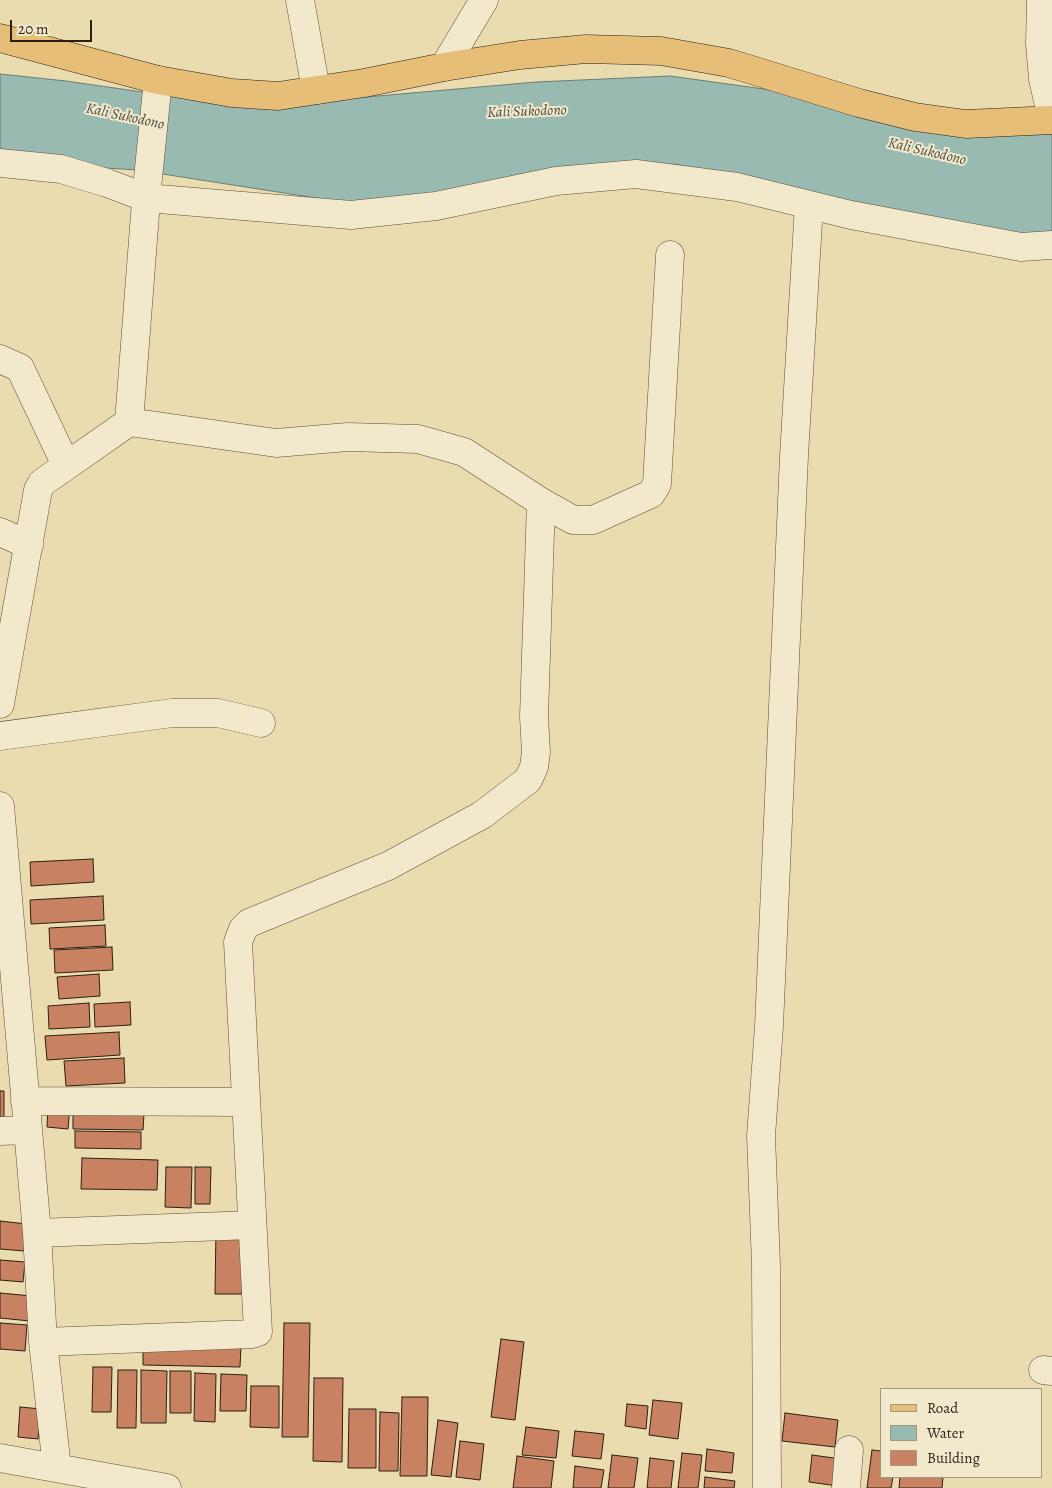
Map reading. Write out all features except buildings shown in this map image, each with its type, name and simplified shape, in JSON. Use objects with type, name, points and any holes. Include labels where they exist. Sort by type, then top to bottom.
[{"type":"main road","points":[[0,38],[158,84],[232,93],[278,96],[364,83],[444,67],[520,55],[586,49],[661,52],[729,63],[859,103],[915,117],[966,124],[1052,119]]},
{"type":"street","points":[[300,0],[316,90]]},
{"type":"street","points":[[444,67],[484,0]]},
{"type":"street","points":[[1041,0],[1040,20],[1043,79],[1052,119]]},
{"type":"street","points":[[129,422],[147,193],[158,84]]},
{"type":"street","points":[[0,163],[61,168],[107,183],[147,193],[351,215],[436,206],[556,181],[636,174],[737,187],[851,215],[1021,247],[1052,245]]},
{"type":"street","points":[[767,1488],[766,1265],[761,1136],[769,1026],[794,456],[809,205]]},
{"type":"street","points":[[0,704],[38,490],[42,483],[66,465],[129,422],[276,443],[348,437],[418,439],[464,452],[541,502],[573,520],[593,520],[651,494],[657,484],[670,255]]},
{"type":"street","points":[[0,359],[20,368],[66,465]]},
{"type":"street","points":[[43,1342],[256,1333],[259,1328],[238,942],[243,929],[249,923],[388,866],[482,815],[528,780],[534,767],[536,752],[534,717],[541,502]]},
{"type":"street","points":[[0,532],[29,545]]},
{"type":"street","points":[[0,736],[172,714],[218,714],[262,723]]},
{"type":"street","points":[[0,806],[9,1012],[25,1101],[28,1130],[37,1233],[43,1342],[56,1468]]},
{"type":"street","points":[[25,1101],[246,1102]]},
{"type":"street","points":[[0,1131],[28,1130]]},
{"type":"street","points":[[37,1233],[252,1224]]},
{"type":"street","points":[[846,1488],[849,1450]]},
{"type":"street","points":[[0,1458],[167,1488]]},
{"type":"water","name":"Kali Sukodono","points":[[0,74],[66,81],[212,102],[355,98],[536,82],[670,76],[1052,129],[1052,236],[988,238],[675,164],[367,206],[137,170],[0,161]]}]
